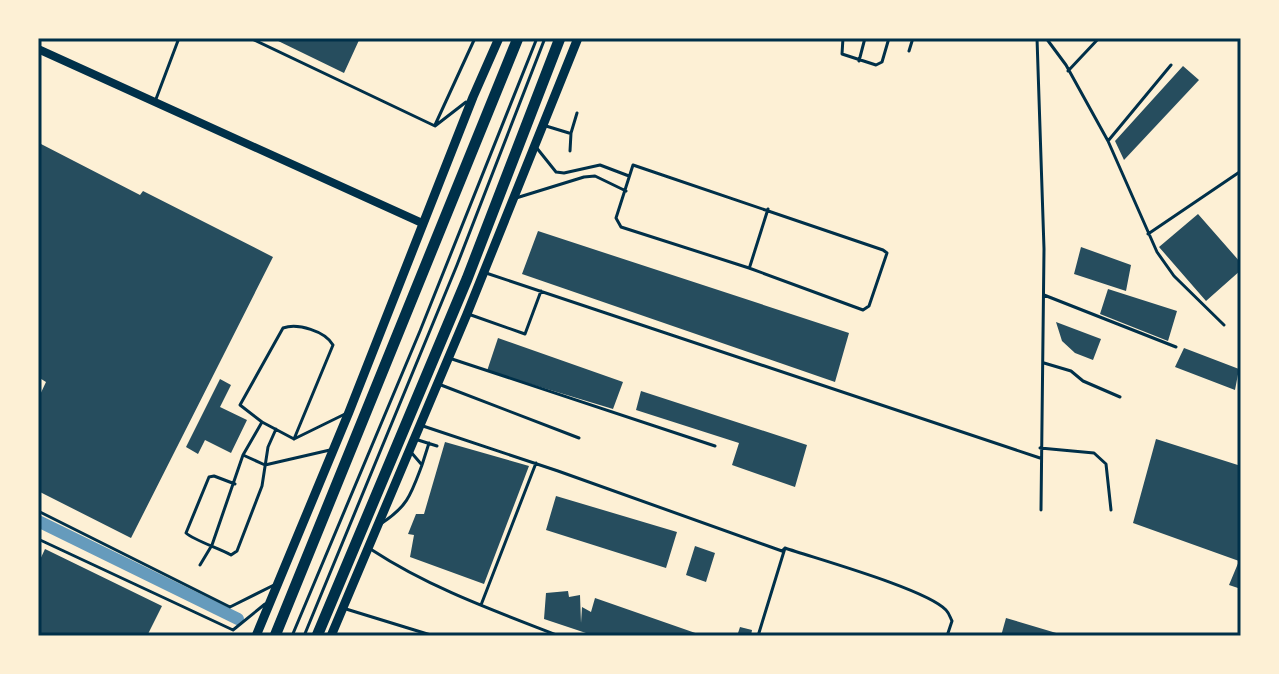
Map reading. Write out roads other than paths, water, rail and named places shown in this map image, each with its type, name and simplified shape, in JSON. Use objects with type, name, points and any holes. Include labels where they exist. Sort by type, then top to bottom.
[{"type":"highway","points":[[275,636],[518,38]]},
{"type":"highway","points":[[317,636],[467,279],[560,38]]},
{"type":"main road","points":[[256,636],[499,38]]},
{"type":"main road","points":[[331,636],[449,358],[578,38]]},
{"type":"street","points":[[38,49],[422,223]]},
{"type":"lane","points":[[154,102],[179,38]]},
{"type":"lane","points":[[250,38],[435,126]]},
{"type":"lane","points":[[435,126],[475,38]]},
{"type":"lane","points":[[292,636],[426,317],[537,38]]},
{"type":"lane","points":[[304,636],[457,265],[545,38]]},
{"type":"lane","points":[[776,38],[784,38]]},
{"type":"lane","points":[[843,38],[842,54],[879,64],[889,38]]},
{"type":"lane","points":[[859,61],[865,38]]},
{"type":"lane","points":[[909,51],[913,38]]},
{"type":"lane","points":[[1037,38],[1044,295],[1041,510]]},
{"type":"lane","points":[[1046,38],[1108,141],[1148,234],[1174,276],[1224,325]]},
{"type":"lane","points":[[1068,71],[1099,38]]},
{"type":"lane","points":[[1108,141],[1171,65]]},
{"type":"lane","points":[[435,126],[473,97]]},
{"type":"lane","points":[[570,151],[577,113]]},
{"type":"lane","points":[[542,125],[571,133]]},
{"type":"lane","points":[[534,145],[556,172],[600,165],[629,176]]},
{"type":"lane","points":[[636,165],[883,250],[887,253],[872,300],[863,310],[749,268],[621,227],[616,218],[629,176],[631,167],[636,165]]},
{"type":"lane","points":[[1148,234],[1241,171]]},
{"type":"lane","points":[[512,199],[595,176],[626,191]]},
{"type":"lane","points":[[749,268],[768,209]]},
{"type":"lane","points":[[484,273],[1040,458]]},
{"type":"lane","points":[[467,314],[525,334],[541,291]]},
{"type":"lane","points":[[1044,295],[1176,347]]},
{"type":"lane","points":[[290,326],[311,330],[329,338],[333,345],[294,439],[262,422],[240,405],[283,328],[290,326]]},
{"type":"lane","points":[[449,358],[715,446]]},
{"type":"lane","points":[[1044,363],[1071,371],[1083,381],[1120,397]]},
{"type":"lane","points":[[438,384],[579,438]]},
{"type":"lane","points":[[294,439],[349,412]]},
{"type":"lane","points":[[200,565],[212,545],[243,455],[262,422]]},
{"type":"lane","points":[[420,425],[782,551],[785,548],[896,585],[946,610],[952,621],[947,636]]},
{"type":"lane","points":[[235,484],[209,477],[186,533],[231,555],[237,551],[262,486],[276,429]]},
{"type":"lane","points":[[415,438],[437,446]]},
{"type":"lane","points":[[378,525],[401,511],[408,501],[429,443]]},
{"type":"lane","points":[[1040,448],[1094,453],[1102,458],[1106,464],[1111,510]]},
{"type":"lane","points":[[243,455],[265,465],[333,450]]},
{"type":"lane","points":[[410,450],[422,465]]},
{"type":"lane","points":[[481,606],[536,463]]},
{"type":"lane","points":[[38,511],[230,607],[278,583]]},
{"type":"lane","points":[[38,539],[233,630],[271,600]]},
{"type":"lane","points":[[369,548],[397,566],[481,606],[559,636]]},
{"type":"lane","points":[[758,636],[785,548]]},
{"type":"lane","points":[[343,608],[434,636]]},
{"type":"waterway","points":[[38,521],[238,619]]}]
